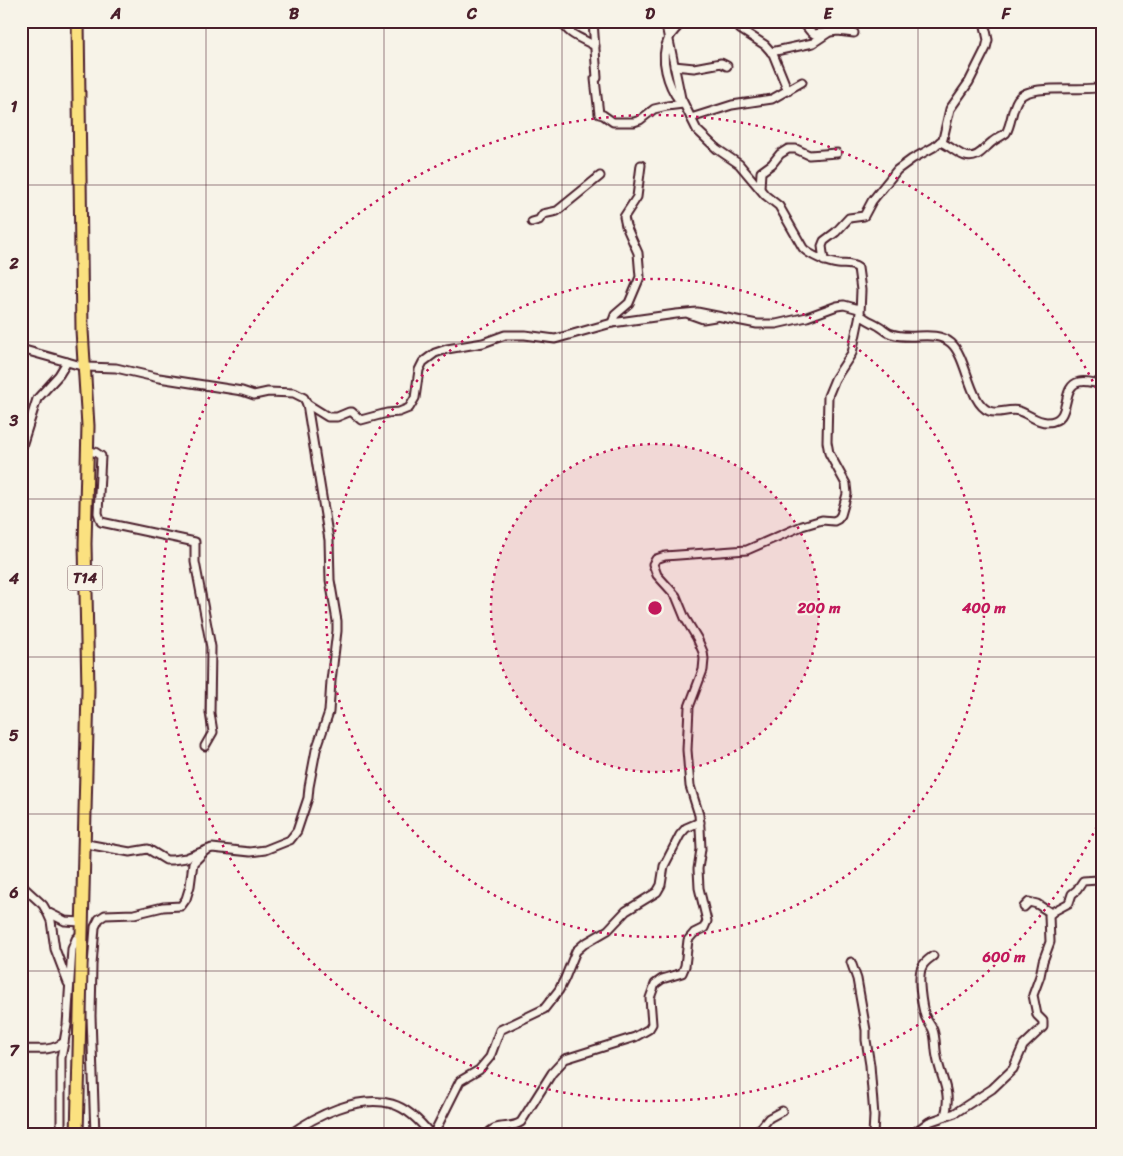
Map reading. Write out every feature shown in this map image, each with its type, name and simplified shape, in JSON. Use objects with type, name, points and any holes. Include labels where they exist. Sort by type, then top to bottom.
[{"type":"highway","name":"T14","points":[[78,21],[81,320],[85,368],[87,452],[85,544],[88,690],[81,922],[78,1134]]},
{"type":"street","points":[[563,21],[564,26],[570,33],[595,46]]},
{"type":"street","points":[[593,21],[595,79],[599,114],[604,115],[612,122],[634,122],[640,120],[654,109],[683,104]]},
{"type":"street","points":[[665,21],[683,104]]},
{"type":"street","points":[[487,1135],[494,1128],[514,1126],[521,1122],[556,1068],[564,1059],[636,1037],[651,1027],[650,998],[655,984],[662,979],[682,973],[686,966],[688,940],[694,933],[707,925],[707,916],[701,898],[698,876],[698,864],[702,849],[700,822],[688,778],[687,735],[689,707],[703,670],[703,652],[697,638],[684,618],[676,596],[657,575],[654,561],[659,557],[679,554],[747,550],[802,526],[822,520],[838,519],[847,494],[846,484],[829,453],[827,442],[828,396],[835,379],[852,354],[860,311],[861,290],[858,268],[854,265],[824,261],[820,257],[811,255],[804,250],[780,208],[760,188],[745,169],[709,142],[697,130],[668,80],[666,46],[670,37],[683,21]]},
{"type":"street","points":[[802,21],[812,33],[838,31],[854,33]]},
{"type":"street","points":[[824,261],[822,246],[824,241],[847,220],[864,216],[872,200],[897,170],[940,142],[945,135],[950,109],[969,82],[986,48],[988,37],[985,26],[988,21]]},
{"type":"street","points":[[740,29],[772,52],[788,91]]},
{"type":"street","points":[[772,52],[813,43],[828,33]]},
{"type":"street","points":[[674,66],[694,68],[720,63],[728,66]]},
{"type":"street","points":[[691,118],[732,105],[772,99],[802,82]]},
{"type":"street","points":[[940,142],[964,156],[975,156],[1006,133],[1014,106],[1024,93],[1036,89],[1090,90],[1102,87]]},
{"type":"street","points":[[760,188],[760,174],[780,154],[788,149],[796,149],[809,155],[837,153]]},
{"type":"street","points":[[612,324],[615,316],[629,303],[635,286],[640,279],[638,253],[624,218],[639,193],[641,165]]},
{"type":"street","points":[[745,169],[760,174]]},
{"type":"street","points":[[532,222],[539,220],[543,214],[556,210],[600,176]]},
{"type":"street","points":[[307,404],[321,414],[333,418],[352,412],[361,420],[406,410],[413,404],[419,370],[423,362],[435,353],[447,349],[483,343],[506,335],[564,338],[595,327],[684,313],[703,313],[757,324],[776,324],[807,317],[828,308],[844,305],[860,311],[864,318],[891,334],[911,337],[935,336],[950,342],[958,353],[980,403],[992,412],[1020,411],[1041,422],[1049,422],[1061,417],[1069,392],[1075,384],[1079,382],[1102,384]]},
{"type":"street","points":[[21,349],[85,368],[116,368],[159,378],[242,390],[254,395],[268,392],[294,393],[304,398],[307,404],[330,550],[330,580],[337,621],[337,637],[328,718],[314,760],[308,798],[295,835],[282,844],[258,851],[232,851],[217,848],[186,858],[172,860],[166,860],[148,849],[130,852],[84,842]]},
{"type":"street","points":[[21,449],[37,399],[59,375],[67,362]]},
{"type":"street","points":[[87,452],[95,452],[101,456],[98,513],[101,522],[195,542],[196,570],[211,647],[210,713],[213,732],[205,746]]},
{"type":"street","points":[[290,1135],[316,1117],[355,1104],[372,1102],[393,1104],[402,1108],[412,1114],[432,1135],[460,1081],[480,1070],[490,1057],[500,1030],[511,1023],[532,1016],[544,1009],[562,984],[576,951],[608,930],[626,910],[657,892],[664,866],[680,835],[686,828],[700,822]]},
{"type":"street","points":[[95,1135],[91,996],[94,937],[97,923],[105,915],[134,914],[163,907],[181,906],[186,899],[190,886],[193,863],[204,851]]},
{"type":"street","points":[[911,1135],[929,1122],[955,1113],[987,1092],[1008,1075],[1015,1066],[1023,1046],[1043,1027],[1043,1021],[1037,1015],[1035,1009],[1033,995],[1050,942],[1049,920],[1051,912],[1069,903],[1072,894],[1083,880],[1098,880],[1102,878]]},
{"type":"street","points":[[21,885],[43,905],[47,912],[51,921],[55,949],[68,985]]},
{"type":"street","points":[[1024,907],[1029,902],[1034,902],[1051,912]]},
{"type":"street","points":[[47,912],[65,921],[81,922]]},
{"type":"street","points":[[61,1135],[61,1058],[67,1016],[68,985],[72,949],[76,939],[81,934]]},
{"type":"street","points":[[933,956],[925,962],[921,970],[921,992],[923,1009],[933,1032],[937,1057],[947,1088],[948,1105],[945,1116]]},
{"type":"street","points":[[852,962],[866,1030],[866,1050],[870,1065],[874,1116],[873,1135]]},
{"type":"street","points":[[21,1049],[48,1049],[59,1046],[64,1042]]},
{"type":"street","points":[[48,1049],[61,1058]]},
{"type":"street","points":[[745,1135],[761,1128],[769,1118],[782,1111]]}]
